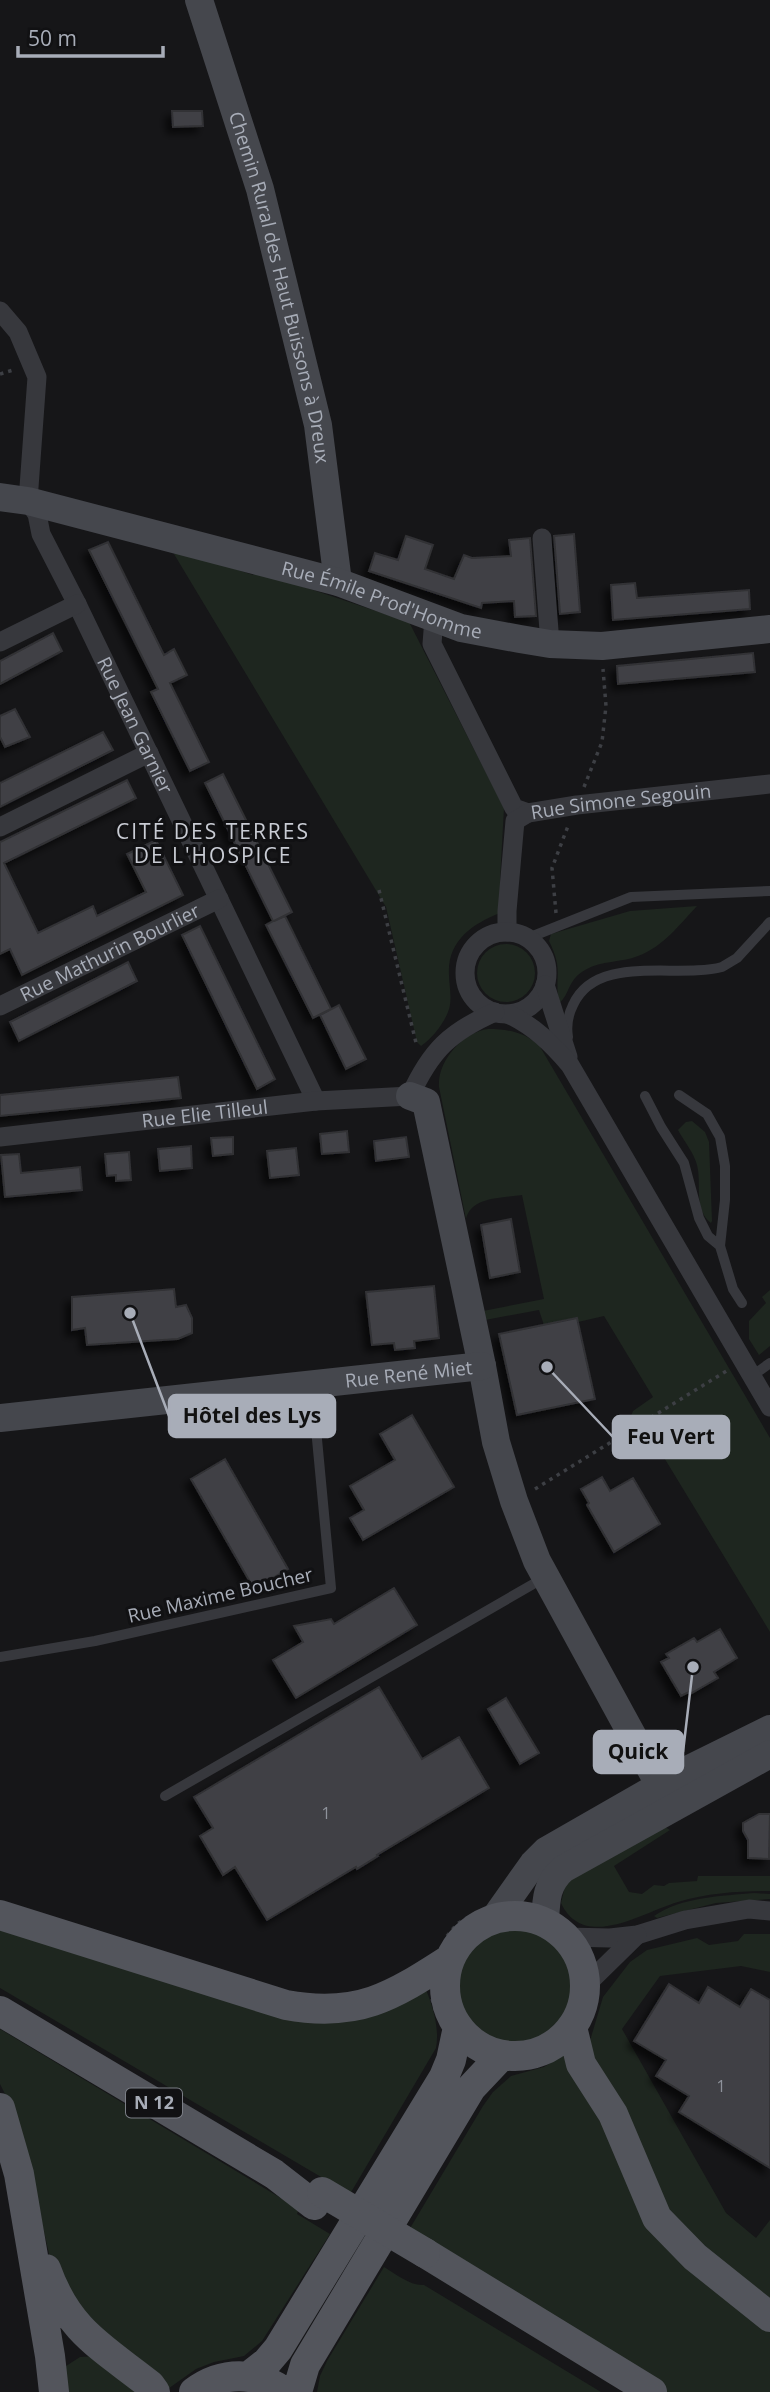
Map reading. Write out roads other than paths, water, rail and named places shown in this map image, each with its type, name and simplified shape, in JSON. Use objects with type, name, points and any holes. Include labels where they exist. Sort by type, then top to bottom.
[{"type":"main road","points":[[0,1915],[286,2005],[309,2009],[330,2010],[370,2003],[389,1996],[425,1976],[445,1953],[486,1915],[520,1916],[555,1930],[582,1965],[585,1986],[582,2007],[564,2037],[542,2051],[516,2056],[502,2055],[477,2045],[449,2026]]},
{"type":"main road","points":[[249,2376],[261,2368],[278,2349],[444,2077],[451,2060],[451,2015],[445,1994],[445,1953]]},
{"type":"main road","name":"N 12","points":[[0,2011],[421,2260],[652,2392]]},
{"type":"main road","points":[[572,2027],[580,2064],[613,2114],[657,2218],[695,2256],[770,2317]]},
{"type":"main road","points":[[297,2392],[305,2365],[464,2100],[477,2080],[502,2055]]},
{"type":"main road","points":[[0,2108],[11,2141],[24,2206],[51,2356],[54,2392]]},
{"type":"main road","points":[[24,2206],[47,2273],[68,2314],[101,2350],[150,2385],[155,2392]]},
{"type":"main road","name":"N 12","points":[[421,2260],[617,2392]]},
{"type":"main road","points":[[194,2392],[219,2379],[249,2376],[265,2381],[284,2392]]},
{"type":"street","name":"Chemin Rural des Haut Buissons à Dreux","points":[[199,0],[260,189],[318,425],[338,582]]},
{"type":"street","points":[[0,311],[18,332],[37,377],[29,501]]},
{"type":"street","name":"Rue Émile Prod'Homme","points":[[0,497],[29,501],[338,582],[461,628],[550,644],[602,646],[770,629]]},
{"type":"street","name":"Rue Jean Garnier","points":[[29,501],[37,514],[41,534],[316,1101]]},
{"type":"street","points":[[542,538],[550,644]]},
{"type":"street","points":[[0,642],[77,604]]},
{"type":"street","name":"Rue Simone Segouin","points":[[435,618],[432,644],[514,808],[528,813],[577,805],[770,784]]},
{"type":"street","points":[[0,827],[149,753]]},
{"type":"street","points":[[507,932],[516,821],[528,813]]},
{"type":"street","name":"Rue Mathurin Bourlier","points":[[0,1006],[219,899]]},
{"type":"street","points":[[410,1096],[422,1069],[453,1034],[502,1013],[526,1009],[534,1003],[545,985],[547,969],[541,951],[528,938],[507,932],[487,936],[472,950],[465,969],[467,984],[474,998],[481,1005],[502,1013],[527,1024],[545,1038],[570,1065],[770,1407]]},
{"type":"street","points":[[453,1034],[467,984]]},
{"type":"street","points":[[545,985],[570,1065]]},
{"type":"street","name":"Rue Elie Tilleul","points":[[0,1137],[316,1101],[410,1096]]},
{"type":"street","name":"Rue René Miet","points":[[410,1096],[426,1102],[496,1442],[514,1501],[537,1561],[660,1786]]},
{"type":"street","name":"Rue René Miet","points":[[0,1418],[482,1366]]},
{"type":"street","points":[[486,1915],[546,1851],[660,1786],[770,1729]]},
{"type":"street","points":[[770,1754],[563,1869],[556,1874],[548,1888],[555,1930],[610,1938],[637,1935],[685,1920],[749,1909],[770,1911]]},
{"type":"street","points":[[585,1986],[637,1935]]},
{"type":"lane","points":[[528,938],[631,897],[770,891]]},
{"type":"lane","points":[[570,1065],[568,1021],[576,998],[591,981],[610,974],[722,967],[737,958],[770,922]]},
{"type":"lane","points":[[679,1095],[707,1114],[720,1137],[725,1166],[725,1200],[720,1246],[733,1289],[742,1303]]},
{"type":"lane","points":[[645,1096],[684,1163],[699,1218],[708,1236],[720,1246]]},
{"type":"lane","points":[[748,1369],[770,1363]]},
{"type":"lane","name":"Rue Maxime Boucher","points":[[0,1657],[95,1641],[331,1588],[312,1385]]},
{"type":"lane","points":[[165,1796],[546,1577]]},
{"type":"place","name":"Hôtel des Lys","points":[[130,1313]]},
{"type":"place","name":"Feu Vert","points":[[547,1367]]},
{"type":"place","name":"Quick","points":[[693,1667]]},
{"type":"district","name":"CITÉ DES TERRES DE L'HOSPICE","points":[[213,844]]}]
